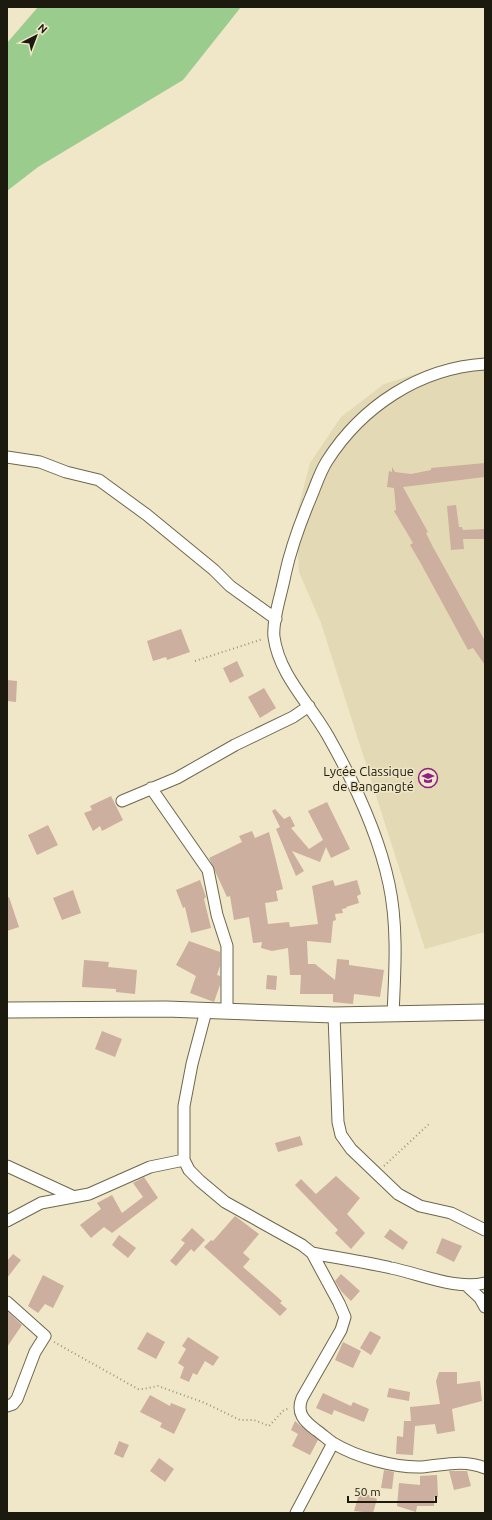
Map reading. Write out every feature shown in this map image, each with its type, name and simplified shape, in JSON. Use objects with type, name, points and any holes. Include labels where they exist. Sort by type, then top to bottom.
[{"type":"street","points":[[393,1014],[395,951],[392,905],[382,854],[354,787],[329,738],[283,667],[274,636],[276,619],[294,536],[326,462],[342,440],[361,420],[399,389],[423,378],[444,371],[485,364]]},
{"type":"street","points":[[7,457],[40,462],[55,468],[99,480],[147,516],[214,570],[230,586],[276,619]]},
{"type":"street","points":[[122,801],[177,778],[235,745],[293,717],[309,706]]},
{"type":"street","points":[[151,788],[208,870],[217,915],[227,946],[227,1012]]},
{"type":"street","points":[[7,1010],[206,1011],[334,1015],[485,1012]]},
{"type":"street","points":[[206,1011],[192,1064],[184,1106],[184,1160],[189,1170],[225,1202],[302,1245],[312,1253],[345,1317],[341,1330],[300,1403],[299,1410],[302,1417],[308,1424],[333,1443],[381,1462],[420,1467],[462,1462],[485,1468]]},
{"type":"street","points":[[334,1015],[338,1122],[341,1135],[351,1149],[398,1194],[420,1206],[451,1213],[485,1230]]},
{"type":"street","points":[[7,1221],[41,1203],[89,1194],[150,1167],[184,1160]]},
{"type":"street","points":[[7,1166],[72,1196]]},
{"type":"street","points":[[312,1253],[391,1268],[466,1285],[485,1283]]},
{"type":"street","points":[[466,1285],[483,1299]]},
{"type":"street","points":[[7,1302],[45,1336],[35,1352],[17,1400],[13,1404],[7,1406]]},
{"type":"street","points":[[296,1513],[333,1443]]},
{"type":"path","points":[[195,661],[274,636]]},
{"type":"path","points":[[377,1175],[401,1148],[429,1124]]},
{"type":"path","points":[[45,1336],[138,1389],[158,1386],[205,1403],[240,1420],[254,1420],[269,1426],[283,1411],[300,1403]]},
{"type":"shaded area","name":"Lycée Classique de Bangangté","points":[[437,367],[485,367],[485,932],[425,949],[321,623],[299,572],[296,517],[310,463],[341,417],[384,384]]},
{"type":"green space","points":[[38,7],[241,7],[183,80],[38,167],[7,191],[7,43]]},
{"type":"building","points":[[485,463],[485,477],[403,487],[428,532],[426,533],[433,547],[485,641],[485,665],[473,648],[468,650],[410,545],[413,543],[394,511],[396,510],[394,488],[387,487],[389,471],[392,472],[392,467],[395,472],[411,474],[431,470],[431,468]]},
{"type":"building","points":[[456,505],[459,527],[462,527],[463,530],[484,529],[484,539],[463,539],[464,549],[451,550],[447,506]]},
{"type":"building","points":[[181,629],[190,652],[167,660],[166,657],[153,661],[147,641]]},
{"type":"building","points":[[237,661],[244,676],[230,683],[223,668]]},
{"type":"building","points":[[7,680],[17,681],[16,702],[7,701]]},
{"type":"building","points":[[264,688],[276,708],[260,718],[248,697]]},
{"type":"building","points":[[111,796],[123,820],[102,831],[100,826],[93,831],[84,813],[92,810],[90,806]]},
{"type":"building","points":[[327,802],[350,849],[331,858],[326,847],[320,862],[292,851],[304,871],[296,876],[276,829],[280,827],[272,811],[275,809],[284,819],[290,816],[295,826],[291,828],[309,849],[323,840],[308,811]]},
{"type":"building","points":[[48,825],[58,845],[37,855],[28,835]]},
{"type":"building","points":[[252,831],[255,838],[269,832],[283,889],[276,891],[278,901],[265,903],[268,924],[289,922],[290,927],[318,924],[312,886],[333,880],[335,886],[357,880],[361,894],[357,896],[359,903],[342,909],[343,913],[335,914],[336,920],[333,921],[331,943],[307,941],[308,964],[315,964],[335,980],[337,959],[349,960],[349,965],[384,970],[380,997],[354,994],[353,1004],[333,1002],[333,994],[300,994],[301,975],[290,975],[288,948],[272,951],[261,948],[262,942],[253,943],[249,917],[234,920],[230,896],[227,897],[209,858],[242,842],[239,836]]},
{"type":"building","points":[[200,880],[206,897],[204,899],[211,928],[191,933],[185,907],[183,908],[176,890]]},
{"type":"building","points":[[73,890],[81,913],[62,920],[53,898]]},
{"type":"building","points":[[9,897],[19,927],[7,931],[7,898]]},
{"type":"building","points":[[189,941],[220,952],[220,966],[217,975],[220,976],[220,985],[214,1002],[190,993],[196,976],[176,965]]},
{"type":"building","points":[[84,960],[109,962],[108,967],[137,970],[135,994],[116,992],[116,989],[82,987]]},
{"type":"building","points":[[267,975],[277,976],[276,990],[266,989]]},
{"type":"building","points":[[102,1031],[122,1039],[115,1057],[95,1049]]},
{"type":"building","points":[[300,1136],[303,1145],[278,1152],[275,1143]]},
{"type":"building","points":[[336,1176],[360,1198],[347,1214],[365,1233],[351,1249],[335,1233],[338,1230],[295,1185],[301,1179],[316,1194]]},
{"type":"building","points":[[144,1177],[158,1198],[112,1233],[104,1227],[91,1238],[80,1225],[101,1209],[97,1203],[112,1195],[122,1213],[143,1197],[133,1183]]},
{"type":"building","points":[[235,1216],[259,1234],[243,1253],[250,1259],[243,1267],[282,1301],[280,1303],[287,1309],[280,1316],[204,1247],[211,1240],[213,1241]]},
{"type":"building","points":[[192,1228],[205,1240],[194,1252],[191,1249],[176,1266],[170,1261],[185,1243],[181,1240]]},
{"type":"building","points":[[390,1229],[408,1242],[403,1250],[384,1237]]},
{"type":"building","points":[[119,1235],[136,1248],[128,1258],[112,1245]]},
{"type":"building","points":[[442,1238],[462,1246],[454,1262],[436,1253]]},
{"type":"building","points":[[13,1254],[21,1260],[7,1278],[7,1261]]},
{"type":"building","points":[[341,1274],[360,1291],[351,1301],[341,1291],[335,1281]]},
{"type":"building","points":[[43,1275],[64,1286],[53,1308],[45,1304],[38,1313],[28,1306]]},
{"type":"building","points":[[7,1311],[22,1325],[7,1347]]},
{"type":"building","points":[[370,1331],[381,1337],[371,1355],[360,1348]]},
{"type":"building","points":[[147,1332],[165,1342],[156,1359],[137,1349]]},
{"type":"building","points":[[188,1337],[219,1357],[213,1366],[205,1361],[197,1375],[193,1373],[189,1382],[180,1378],[184,1367],[178,1363],[186,1349],[182,1346]]},
{"type":"building","points":[[343,1342],[361,1351],[353,1368],[335,1360]]},
{"type":"building","points":[[439,1372],[457,1372],[457,1384],[480,1381],[482,1401],[452,1409],[455,1431],[437,1434],[435,1424],[415,1426],[413,1455],[396,1454],[397,1436],[403,1437],[404,1421],[411,1421],[410,1407],[440,1404],[436,1381]]},
{"type":"building","points":[[389,1388],[410,1392],[409,1401],[387,1397]]},
{"type":"building","points":[[323,1393],[351,1406],[353,1402],[369,1409],[364,1422],[334,1410],[332,1415],[316,1408]]},
{"type":"building","points":[[150,1395],[170,1406],[171,1403],[186,1409],[174,1434],[160,1427],[162,1423],[140,1412]]},
{"type":"building","points":[[295,1421],[318,1440],[310,1455],[292,1446],[298,1434],[291,1430]]},
{"type":"building","points":[[119,1441],[129,1445],[123,1458],[114,1454]]},
{"type":"building","points":[[159,1458],[174,1469],[165,1482],[150,1471]]},
{"type":"building","points":[[384,1470],[394,1472],[392,1489],[381,1488]]},
{"type":"building","points":[[449,1471],[467,1471],[471,1486],[454,1490]]},
{"type":"building","points":[[437,1475],[438,1497],[434,1497],[434,1506],[417,1506],[416,1512],[397,1506],[399,1483],[420,1485],[420,1476]]},
{"type":"building","points":[[360,1491],[377,1499],[373,1513],[354,1511]]},
{"type":"place","name":"Lycée Classique de Bangangté","points":[[428,778]]}]
